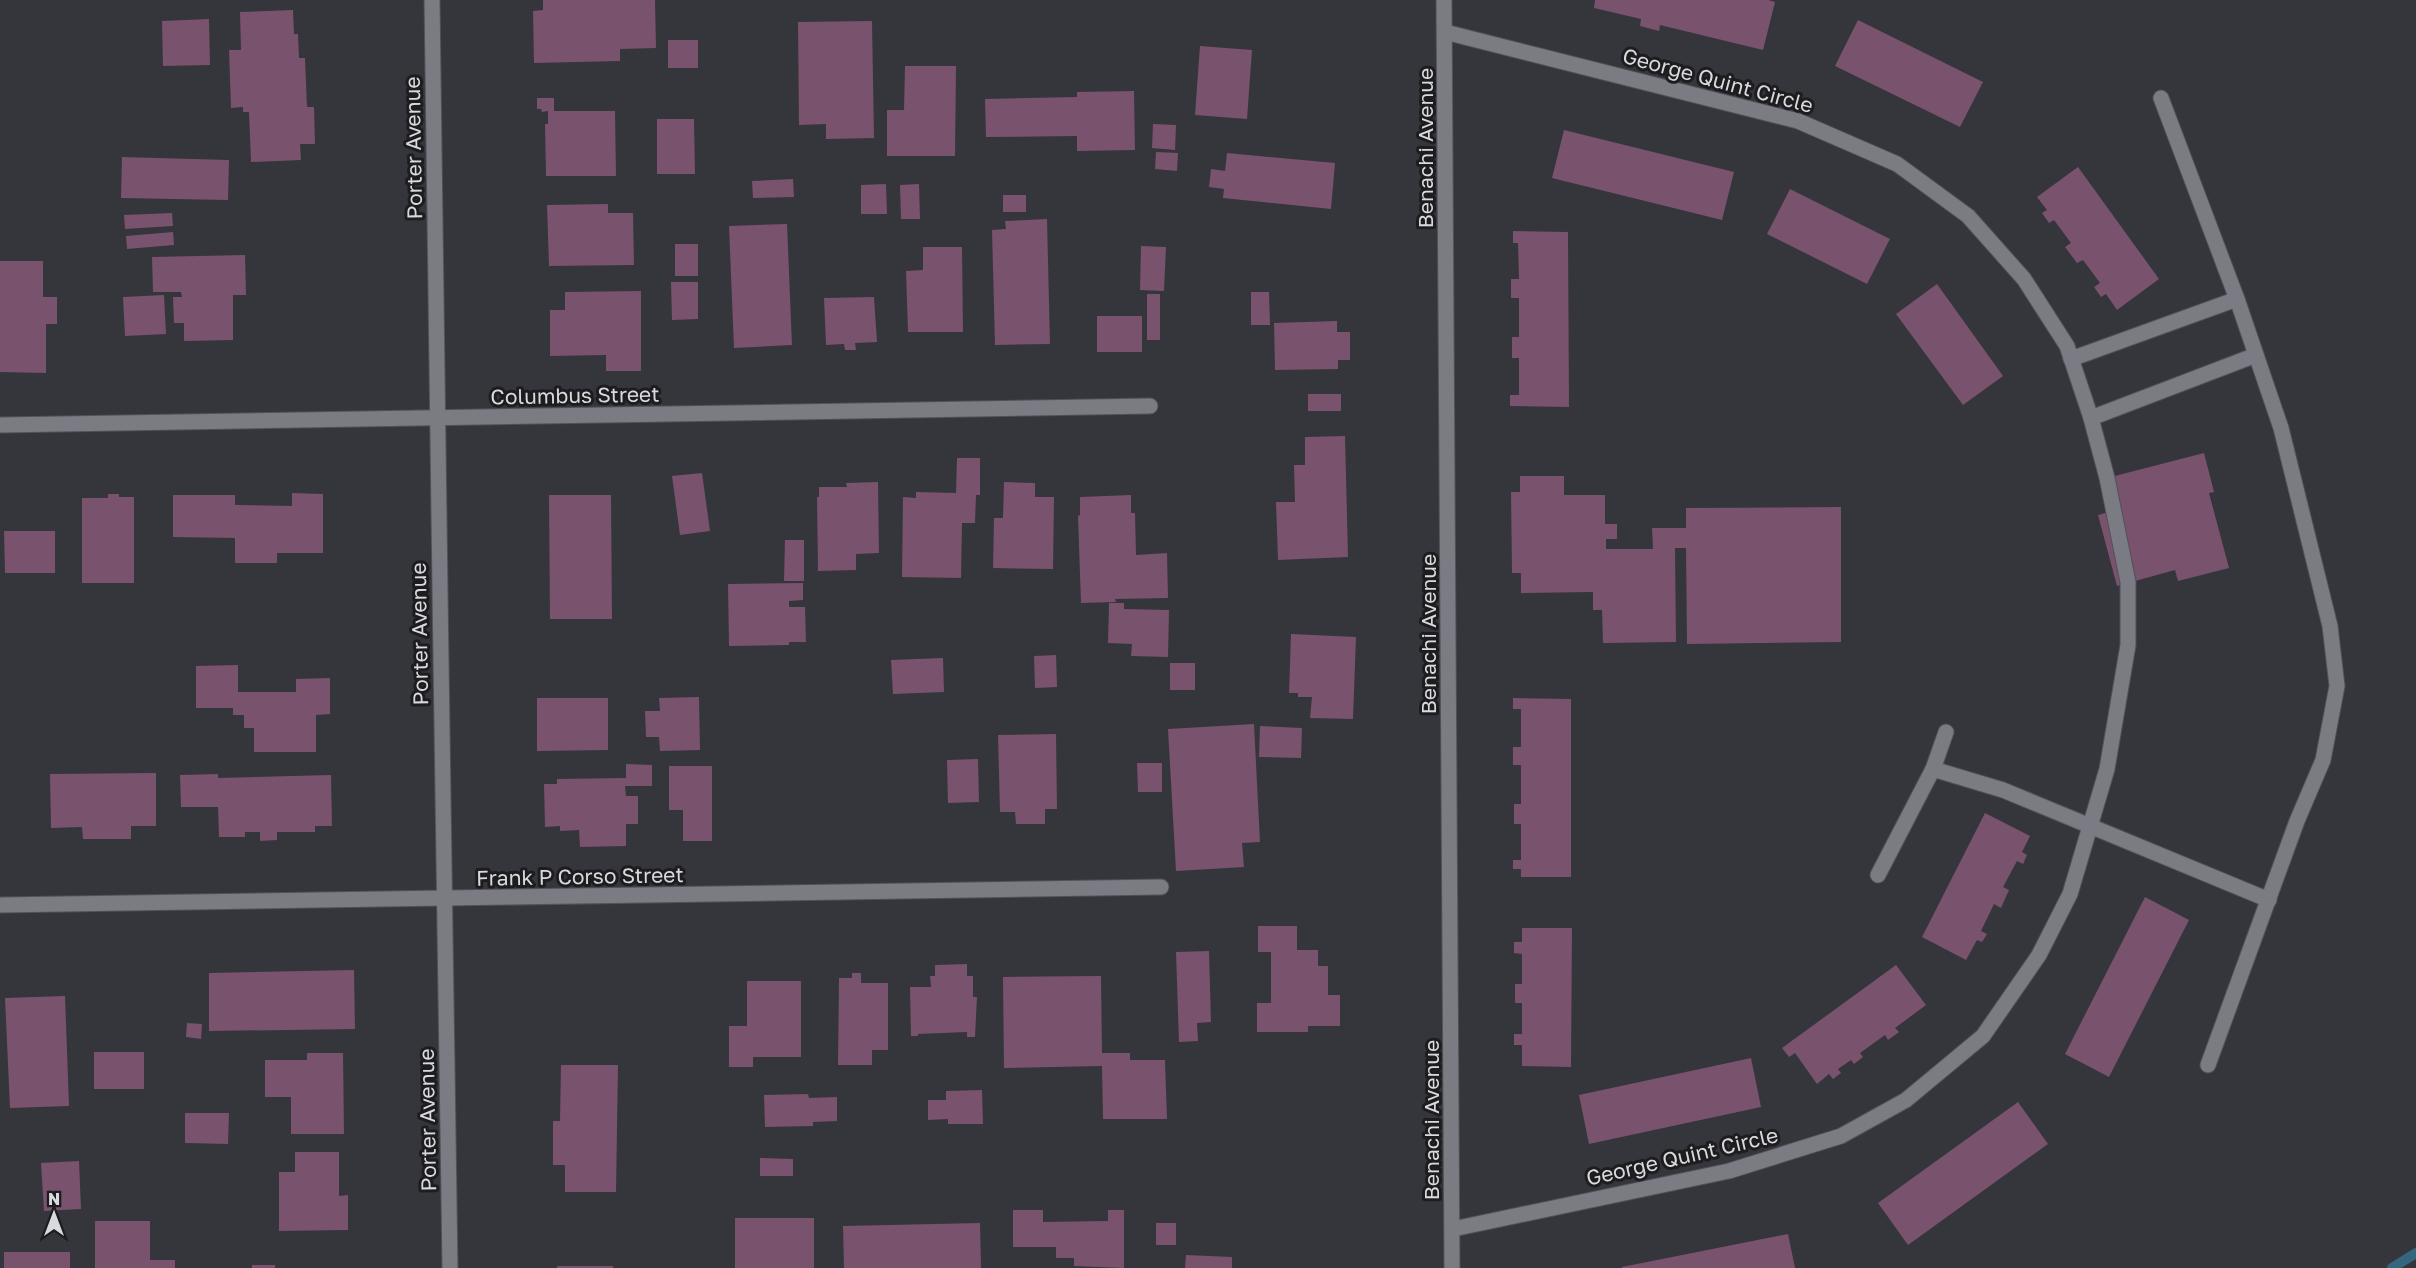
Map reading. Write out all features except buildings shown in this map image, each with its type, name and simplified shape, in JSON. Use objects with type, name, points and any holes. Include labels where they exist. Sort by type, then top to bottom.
[{"type":"street","name":"Porter Avenue","points":[[432,0],[436,419],[446,900],[450,1268]]},
{"type":"street","name":"Benachi Avenue","points":[[1444,0],[1452,1268]]},
{"type":"street","name":"George Quint Circle","points":[[1445,32],[1798,121],[1898,164],[1968,216],[2024,279],[2067,346],[2091,418],[2107,478],[2127,582],[2128,645],[2107,770],[2070,894],[2039,955],[1983,1036],[1906,1100],[1841,1136],[1729,1171],[1453,1229]]},
{"type":"street","points":[[2161,98],[2237,299],[2281,428],[2330,626],[2337,686],[2323,760],[2297,821],[2208,1065]]},
{"type":"street","points":[[2071,359],[2237,299]]},
{"type":"street","points":[[2091,418],[2256,355]]},
{"type":"street","name":"Columbus Street","points":[[0,425],[1150,406]]},
{"type":"street","points":[[1878,875],[1933,770],[1946,732]]},
{"type":"street","points":[[1933,770],[2003,790],[2269,900]]},
{"type":"street","name":"Frank P Corso Street","points":[[0,905],[446,900],[1161,887]]},
{"type":"waterway","points":[[2392,1268],[2416,1253]]}]
